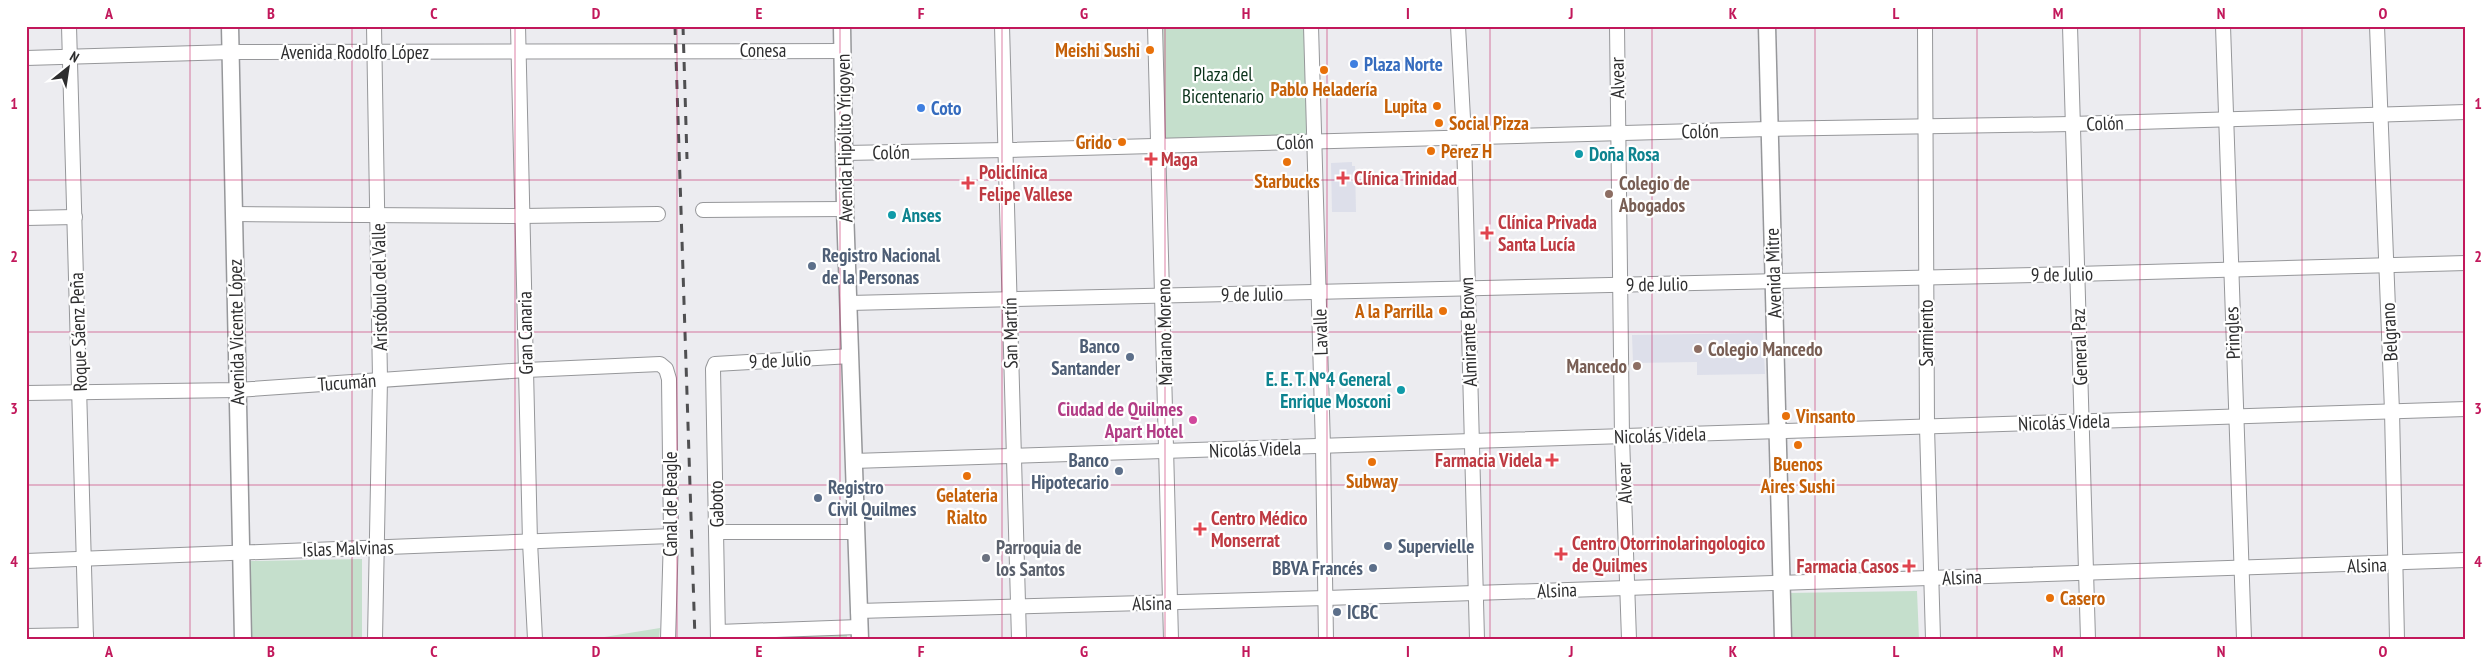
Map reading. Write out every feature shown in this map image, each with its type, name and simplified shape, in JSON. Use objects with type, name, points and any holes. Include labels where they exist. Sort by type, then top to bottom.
[{"type":"main road","name":"Avenida Vicente López","points":[[230,26],[235,214],[236,390],[243,639]]},
{"type":"main road","name":"Avenida Hipólito Yrigoyen","points":[[842,26],[845,209],[859,626]]},
{"type":"main road","name":"Avenida Mitre","points":[[1767,26],[1783,639]]},
{"type":"street","name":"Roque Sáenz Peña","points":[[68,26],[86,637]]},
{"type":"street","name":"Aristóbulo del Valle","points":[[374,26],[380,379],[375,639]]},
{"type":"street","name":"Gran Canaria","points":[[518,26],[530,542],[535,639]]},
{"type":"street","name":"San Martín","points":[[1002,26],[1019,639]]},
{"type":"street","name":"Mariano Moreno","points":[[1155,26],[1164,296],[1171,639]]},
{"type":"street","name":"Lavalle","points":[[1311,26],[1323,447],[1326,639]]},
{"type":"street","name":"Almirante Brown","points":[[1458,26],[1464,137],[1466,289],[1477,639]]},
{"type":"street","name":"Alvear","points":[[1617,26],[1622,437],[1629,639]]},
{"type":"street","name":"Sarmiento","points":[[1926,26],[1927,427],[1933,639]]},
{"type":"street","name":"General Paz","points":[[2070,26],[2088,639]]},
{"type":"street","name":"Pringles","points":[[2223,26],[2229,269],[2244,639]]},
{"type":"street","name":"Belgrano","points":[[2377,26],[2392,411],[2397,639]]},
{"type":"street","name":"Avenida Rodolfo López","points":[[26,58],[232,52],[683,49]]},
{"type":"street","name":"Conesa","points":[[683,49],[843,51]]},
{"type":"street","name":"Colón","points":[[845,152],[1005,150],[1769,129],[1926,128],[2466,112]]},
{"type":"street","points":[[703,210],[845,209]]},
{"type":"street","points":[[235,214],[522,216],[658,214]]},
{"type":"street","points":[[26,218],[75,217]]},
{"type":"street","name":"9 de Julio","points":[[849,302],[1319,293],[2466,263]]},
{"type":"street","name":"9 de Julio","points":[[713,369],[718,363],[851,356]]},
{"type":"street","name":"Tucumán","points":[[26,393],[236,390],[526,370],[660,364],[666,369]]},
{"type":"street","name":"Canal de Beagle","points":[[666,369],[669,379],[671,536],[668,639]]},
{"type":"street","name":"Gaboto","points":[[713,369],[718,636]]},
{"type":"street","name":"Nicolás Videla","points":[[854,461],[2466,409]]},
{"type":"street","points":[[717,532],[856,532]]},
{"type":"street","name":"Islas Malvinas","points":[[26,561],[671,536]]},
{"type":"street","name":"Alsina","points":[[718,636],[859,626],[1018,606],[1171,603],[2395,564],[2466,560]]},
{"type":"street","points":[[26,636],[86,637]]},
{"type":"shaded area","name":"Clínica Trinidad","points":[[1352,162],[1352,166],[1355,166],[1356,212],[1332,212],[1331,163]]},
{"type":"shaded area","name":"Colegio Mancedo","points":[[1763,333],[1765,374],[1697,375],[1697,362],[1633,363],[1632,335]]},
{"type":"green space","name":"Plaza del Bicentenario","points":[[1163,26],[1305,26],[1309,140],[1165,144]]},
{"type":"green space","points":[[362,559],[362,639],[252,639],[249,561]]},
{"type":"green space","points":[[1917,591],[1919,639],[1787,639],[1786,593]]},
{"type":"green space","points":[[660,628],[659,639],[592,639]]},
{"type":"green space","points":[[847,633],[847,639],[723,639]]},
{"type":"railway","points":[[675,26],[695,639]]},
{"type":"railway","points":[[683,26],[687,159]]},
{"type":"place","name":"Meishi Sushi","points":[[1150,50]]},
{"type":"place","name":"Plaza Norte","points":[[1354,64]]},
{"type":"place","name":"Pablo Heladería","points":[[1324,70]]},
{"type":"place","name":"Lupita","points":[[1437,106]]},
{"type":"place","name":"Coto","points":[[921,108]]},
{"type":"place","name":"Social Pizza","points":[[1439,123]]},
{"type":"place","name":"Grido","points":[[1122,142]]},
{"type":"place","name":"Perez H","points":[[1431,151]]},
{"type":"place","name":"Doña Rosa","points":[[1579,154]]},
{"type":"place","name":"Maga","points":[[1151,159]]},
{"type":"place","name":"Starbucks","points":[[1287,162]]},
{"type":"place","name":"Clínica Trinidad","points":[[1343,178]]},
{"type":"place","name":"Policlínica Felipe Vallese","points":[[968,183]]},
{"type":"place","name":"Colegio de Abogados","points":[[1609,194]]},
{"type":"place","name":"Anses","points":[[892,215]]},
{"type":"place","name":"Clínica Privada Santa Lucía","points":[[1487,233]]},
{"type":"place","name":"Registro Nacional de la Personas","points":[[812,266]]},
{"type":"place","name":"A la Parrilla","points":[[1443,311]]},
{"type":"place","name":"Colegio Mancedo","points":[[1698,349]]},
{"type":"place","name":"Banco Santander","points":[[1130,357]]},
{"type":"place","name":"Mancedo","points":[[1637,366]]},
{"type":"place","name":"E. E. T. Nº4 General Enrique Mosconi","points":[[1401,390]]},
{"type":"place","name":"Vinsanto","points":[[1786,416]]},
{"type":"place","name":"Ciudad de Quilmes Apart Hotel","points":[[1193,420]]},
{"type":"place","name":"Buenos Aires Sushi","points":[[1798,445]]},
{"type":"place","name":"Farmacia Videla","points":[[1552,460]]},
{"type":"place","name":"Subway","points":[[1372,462]]},
{"type":"place","name":"Banco Hipotecario","points":[[1119,471]]},
{"type":"place","name":"Gelateria Rialto","points":[[967,476]]},
{"type":"place","name":"Registro Civil Quilmes","points":[[818,498]]},
{"type":"place","name":"Centro Médico Monserrat","points":[[1200,529]]},
{"type":"place","name":"Supervielle","points":[[1388,546]]},
{"type":"place","name":"Centro Otorrinolaringologico de Quilmes","points":[[1561,554]]},
{"type":"place","name":"Parroquia de los Santos","points":[[986,558]]},
{"type":"place","name":"Farmacia Casos","points":[[1909,566]]},
{"type":"place","name":"BBVA Francés","points":[[1373,568]]},
{"type":"place","name":"Casero","points":[[2050,598]]},
{"type":"place","name":"ICBC","points":[[1337,612]]}]
